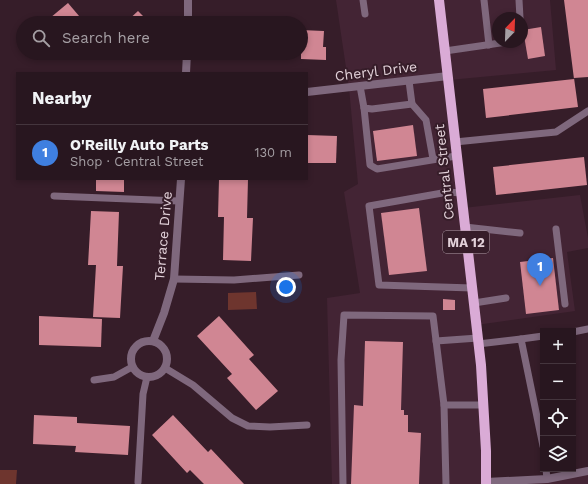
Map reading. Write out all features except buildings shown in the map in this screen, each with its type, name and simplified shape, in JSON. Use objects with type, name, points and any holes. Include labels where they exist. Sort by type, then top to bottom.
[{"type":"main road","name":"Central Street","points":[[439,0],[478,341],[483,405],[486,483]]},
{"type":"street","points":[[188,0],[188,16]]},
{"type":"street","points":[[186,72],[187,60]]},
{"type":"street","name":"Cheryl Drive","points":[[308,92],[448,76]]},
{"type":"street","name":"Terrace Drive","points":[[153,341],[164,313],[174,279],[181,180]]},
{"type":"street","points":[[153,341],[164,347],[167,359],[165,368],[159,374],[147,377],[136,372],[132,367],[130,355],[132,350],[141,342],[153,341]]},
{"type":"street","points":[[486,483],[545,481],[588,471]]},
{"type":"lane","points":[[363,0],[365,14]]},
{"type":"lane","points":[[484,0],[489,45]]},
{"type":"lane","points":[[519,0],[520,12]]},
{"type":"lane","points":[[445,51],[492,44]]},
{"type":"lane","points":[[409,81],[412,104],[426,120],[433,159]]},
{"type":"lane","points":[[360,86],[364,108],[370,165],[377,169],[456,156]]},
{"type":"lane","points":[[364,108],[372,110],[412,104]]},
{"type":"lane","points":[[455,142],[556,132],[588,111]]},
{"type":"lane","points":[[461,193],[448,192],[369,206],[379,285],[472,288]]},
{"type":"lane","points":[[54,196],[179,201]]},
{"type":"lane","points":[[465,227],[520,233]]},
{"type":"lane","points":[[556,229],[566,304]]},
{"type":"lane","points":[[174,279],[234,280],[299,275]]},
{"type":"lane","points":[[474,303],[506,298]]},
{"type":"lane","points":[[343,484],[342,360],[344,315],[433,316],[444,405],[446,484]]},
{"type":"lane","points":[[576,332],[588,330]]},
{"type":"lane","points":[[436,341],[478,341],[540,336]]},
{"type":"lane","points":[[521,339],[541,436]]},
{"type":"lane","points":[[94,380],[114,377],[132,367]]},
{"type":"lane","points":[[165,368],[192,385],[232,418],[248,426],[270,427],[307,425]]},
{"type":"lane","points":[[138,482],[144,394],[147,377]]},
{"type":"lane","points":[[444,405],[483,405]]},
{"type":"shaded area","points":[[336,0],[550,0],[556,70],[449,80],[463,208],[580,195],[588,238],[588,248],[567,252],[575,311],[476,325],[486,482],[588,472],[588,484],[332,484],[327,298],[360,293],[344,192],[358,184],[349,88]]},
{"type":"shaded area","points":[[256,292],[257,309],[228,310],[228,293]]},
{"type":"shaded area","points":[[0,470],[17,470],[16,484],[0,484]]},
{"type":"place","name":"O'Reilly Auto Parts","points":[[540,286]]}]
